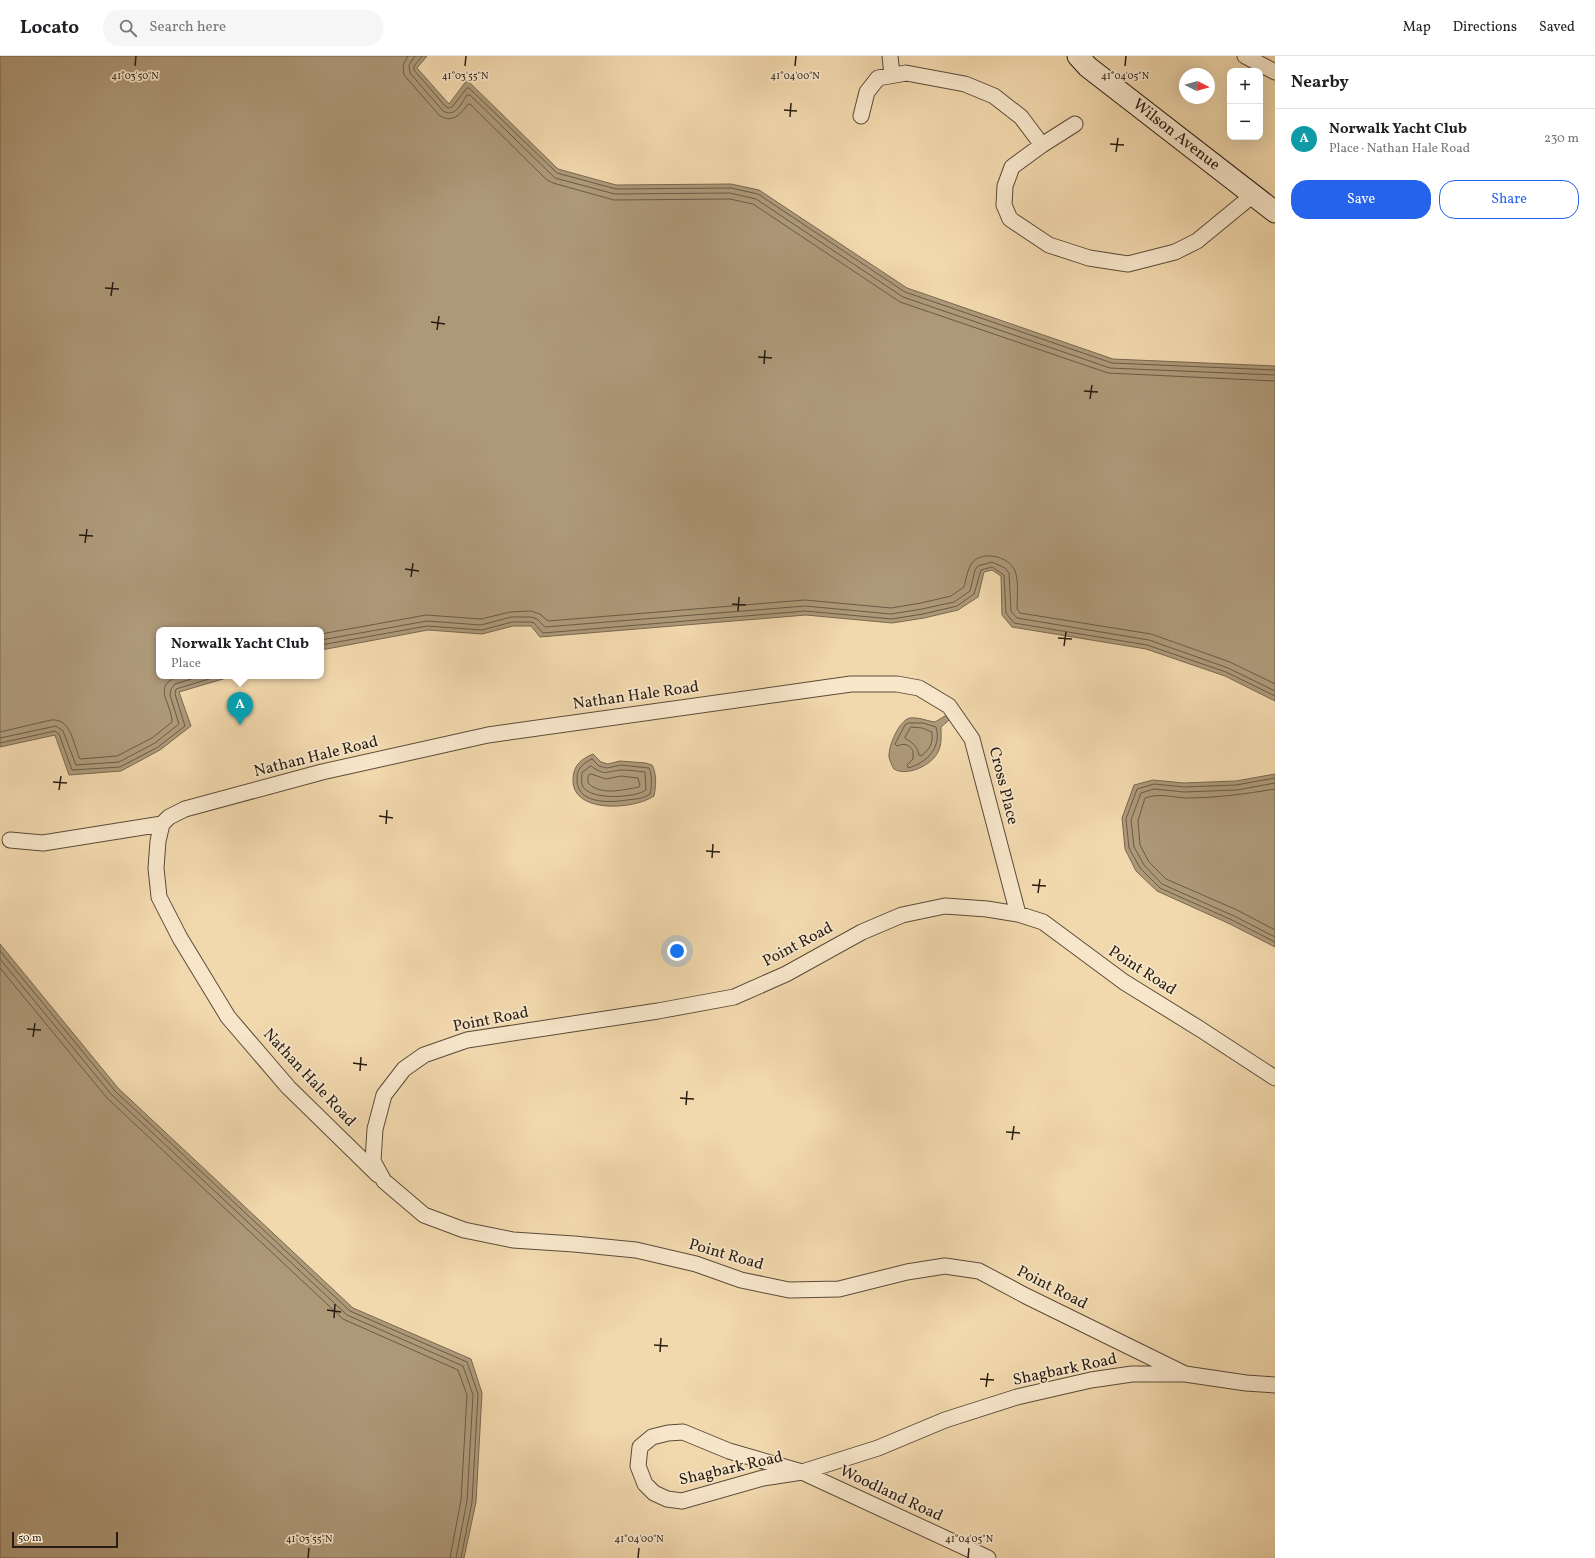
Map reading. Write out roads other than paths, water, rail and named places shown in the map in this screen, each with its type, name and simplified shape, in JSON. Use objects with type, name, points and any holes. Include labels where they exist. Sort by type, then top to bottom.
[{"type":"main road","name":"Wilson Avenue","points":[[1078,56],[1088,67],[1275,212]]},
{"type":"street","points":[[890,56],[892,75]]},
{"type":"street","points":[[1245,56],[1275,72]]},
{"type":"street","points":[[862,116],[867,92],[878,78],[906,73],[965,84],[994,96],[1021,117],[1042,145]]},
{"type":"street","points":[[1075,124],[1042,145],[1012,167],[1005,186],[1004,205],[1010,219],[1049,245],[1089,258],[1128,264],[1175,252],[1197,241],[1253,195]]},
{"type":"street","name":"Nathan Hale Road","points":[[384,1181],[288,1087],[228,1017],[180,938],[159,897],[156,868],[158,841],[162,824],[169,817],[185,809],[322,772],[488,735],[851,684],[897,684],[919,688]]},
{"type":"street","name":"Cross Place","points":[[919,688],[949,706],[972,739],[1018,914]]},
{"type":"street","points":[[10,840],[43,843],[162,824]]},
{"type":"street","name":"Point Road","points":[[1185,1374],[1026,1296],[979,1271],[945,1266],[907,1272],[839,1289],[789,1290],[741,1280],[696,1264],[636,1250],[513,1240],[464,1230],[424,1215],[384,1181],[374,1161],[375,1129],[384,1095],[404,1069],[424,1055],[467,1040],[658,1011],[734,997],[786,974],[862,932],[902,915],[945,906],[987,909],[1018,914],[1043,922],[1124,982],[1275,1078]]},
{"type":"street","name":"Shagbark Road","points":[[802,1472],[729,1451],[684,1432],[668,1433],[652,1437],[640,1447],[638,1466],[645,1484],[654,1493],[667,1499],[682,1501],[762,1478],[802,1472],[878,1448],[946,1420],[1017,1397],[1091,1380],[1132,1374],[1185,1374],[1246,1383],[1275,1385]]},
{"type":"street","name":"Woodland Road","points":[[802,1472],[988,1558]]},
{"type":"water","points":[[0,56],[427,56],[417,68],[449,104],[467,80],[558,169],[616,185],[731,184],[759,190],[907,288],[1113,359],[1275,366],[1275,701],[1225,676],[1146,649],[1012,627],[1002,615],[1001,576],[992,570],[984,572],[978,597],[958,610],[924,618],[892,623],[806,615],[540,637],[531,626],[513,626],[482,634],[428,630],[324,649],[324,627],[156,627],[156,679],[223,679],[179,692],[191,726],[160,750],[121,771],[69,775],[55,735],[0,747]]},
{"type":"water","points":[[945,716],[948,716],[949,720],[941,727],[940,746],[935,757],[925,765],[912,771],[906,772],[894,769],[889,759],[890,747],[895,734],[902,724],[910,718],[935,722]]},
{"type":"water","points":[[593,754],[601,762],[608,764],[620,761],[646,763],[652,765],[654,768],[656,784],[654,796],[645,801],[619,806],[605,806],[592,803],[582,798],[575,790],[573,778],[575,769],[585,758]]},
{"type":"water","points":[[1275,774],[1275,947],[1230,924],[1157,891],[1136,871],[1125,849],[1122,818],[1134,785],[1153,780],[1184,783],[1236,781]]},
{"type":"water","points":[[0,944],[118,1088],[353,1308],[471,1359],[482,1393],[476,1502],[464,1558],[0,1558]]},
{"type":"place","name":"Norwalk Yacht Club","points":[[240,725]]}]
